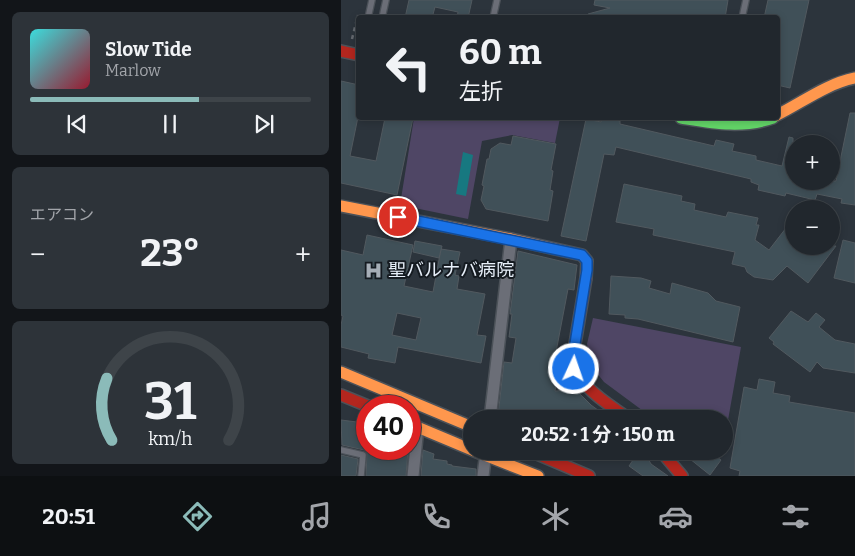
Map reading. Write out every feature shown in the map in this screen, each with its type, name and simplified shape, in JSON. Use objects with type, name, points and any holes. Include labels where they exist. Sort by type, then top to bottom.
[{"type":"street","points":[[341,51],[356,54]]},
{"type":"street","points":[[780,113],[819,91],[846,79],[855,78]]},
{"type":"street","points":[[695,120],[722,124],[743,124],[767,120]]},
{"type":"street","points":[[341,206],[511,239],[582,255],[587,261],[587,270],[573,356],[574,369],[587,387],[617,410]]},
{"type":"street","points":[[491,410],[511,239]]},
{"type":"street","points":[[341,372],[463,423]]},
{"type":"street","points":[[341,395],[356,401]]},
{"type":"street","points":[[421,429],[463,447]]},
{"type":"street","points":[[413,460],[413,476]]},
{"type":"street","points":[[483,476],[485,460]]},
{"type":"street","points":[[500,460],[538,476]]},
{"type":"street","points":[[551,460],[589,476]]},
{"type":"street","points":[[669,460],[682,476]]},
{"type":"lane","points":[[369,15],[372,0]]},
{"type":"lane","points":[[383,15],[386,0]]},
{"type":"lane","points":[[494,15],[497,0]]},
{"type":"lane","points":[[744,15],[747,0]]},
{"type":"lane","points":[[341,450],[363,455],[361,476]]},
{"type":"path","points":[[357,15],[359,8]]},
{"type":"path","points":[[351,42],[356,21]]},
{"type":"shaded area","points":[[414,120],[560,120],[555,143],[512,135],[482,141],[468,219],[400,205]]},
{"type":"shaded area","points":[[593,318],[741,347],[730,410],[642,410],[604,382],[592,367],[587,344]]},
{"type":"water","points":[[463,152],[473,155],[466,196],[456,194]]},
{"type":"building","points":[[409,0],[472,0],[469,15],[458,15],[458,12],[435,7],[433,15],[406,15]]},
{"type":"building","points":[[595,0],[728,0],[726,15],[588,15],[610,8],[594,5]]},
{"type":"building","points":[[768,0],[809,0],[790,88],[780,86],[780,15],[765,15]]},
{"type":"building","points":[[341,81],[356,84],[357,120],[350,156],[376,161],[385,120],[413,120],[397,195],[341,183]]},
{"type":"building","points":[[850,113],[855,113],[855,205],[841,203],[842,199],[817,194],[815,200],[786,193],[785,196],[758,190],[759,185],[751,182],[751,179],[616,147],[614,155],[604,154],[586,241],[561,236],[586,120],[601,122],[602,120],[620,121],[620,124],[714,146],[716,140],[734,144],[732,151],[756,156],[756,160],[782,166],[785,154],[785,190],[840,190],[840,162]]},
{"type":"building","points":[[513,136],[556,144],[551,170],[553,171],[550,190],[553,191],[548,221],[486,209],[481,200],[487,159],[489,159],[491,149],[500,143],[511,145]]},
{"type":"building","points":[[624,184],[682,196],[681,201],[695,204],[694,210],[726,217],[728,212],[758,218],[756,225],[759,225],[755,240],[769,250],[785,229],[785,255],[829,255],[808,283],[787,266],[773,280],[754,277],[747,272],[745,267],[732,264],[735,252],[653,235],[654,229],[616,222]]},
{"type":"building","points":[[367,235],[413,245],[404,286],[433,292],[441,249],[460,252],[455,275],[459,276],[457,289],[485,294],[477,335],[486,336],[481,363],[398,347],[395,363],[368,358],[369,354],[341,347],[343,316],[341,315],[341,250],[363,255]],"holes":[[[397,313],[421,318],[416,340],[392,335]]]},
{"type":"building","points":[[843,240],[855,243],[855,283],[834,278]]},
{"type":"building","points":[[415,241],[442,246],[439,258],[413,252]]},
{"type":"building","points":[[518,251],[577,265],[574,290],[568,289],[552,373],[558,374],[555,391],[576,390],[598,410],[499,410],[504,362],[512,363],[516,338],[509,337],[512,314],[510,314]]},
{"type":"building","points":[[611,276],[641,278],[651,281],[649,288],[670,294],[672,283],[708,293],[716,301],[740,307],[733,342],[638,319],[625,318],[625,315],[609,314]]},
{"type":"building","points":[[791,311],[808,322],[816,313],[825,320],[819,327],[835,340],[855,344],[855,373],[823,368],[817,362],[810,372],[773,344],[774,342],[769,338]]},
{"type":"building","points":[[759,379],[775,382],[773,393],[790,396],[789,402],[855,413],[855,476],[739,476],[740,471],[730,468],[731,460],[733,460],[744,387],[757,390]]},
{"type":"building","points":[[341,420],[356,422],[356,448],[342,445]]},
{"type":"building","points":[[423,450],[434,454],[433,459],[447,461],[447,464],[452,466],[476,469],[476,476],[421,476]]},
{"type":"building","points":[[341,455],[358,460],[356,476],[341,476]]},
{"type":"building","points":[[367,460],[407,460],[406,476],[366,476]]},
{"type":"building","points":[[633,460],[649,460],[651,464],[668,476],[643,476],[629,466]]},
{"type":"building","points":[[691,460],[721,460],[710,475]]},
{"type":"traffic: fast","points":[[695,120],[738,124],[765,120]]},
{"type":"traffic: slow","points":[[780,113],[834,84],[855,78]]},
{"type":"traffic: slow","points":[[341,206],[511,239],[582,255],[587,261],[586,278]]},
{"type":"traffic: slow","points":[[341,372],[463,423]]},
{"type":"traffic: slow","points":[[421,429],[463,446]]},
{"type":"traffic: slow","points":[[497,460],[538,476]]},
{"type":"traffic: jam","points":[[341,51],[356,54]]},
{"type":"traffic: jam","points":[[586,278],[573,356],[575,367],[580,377],[593,393],[616,410]]},
{"type":"traffic: jam","points":[[341,395],[356,401]]},
{"type":"traffic: jam","points":[[551,460],[589,476]]},
{"type":"traffic: jam","points":[[669,460],[682,476]]},
{"type":"place","name":"聖バルナバ病院","points":[[374,270]]},
{"type":"route","points":[[398,217],[571,251],[582,255],[587,261],[587,270],[573,356],[574,369]]}]
